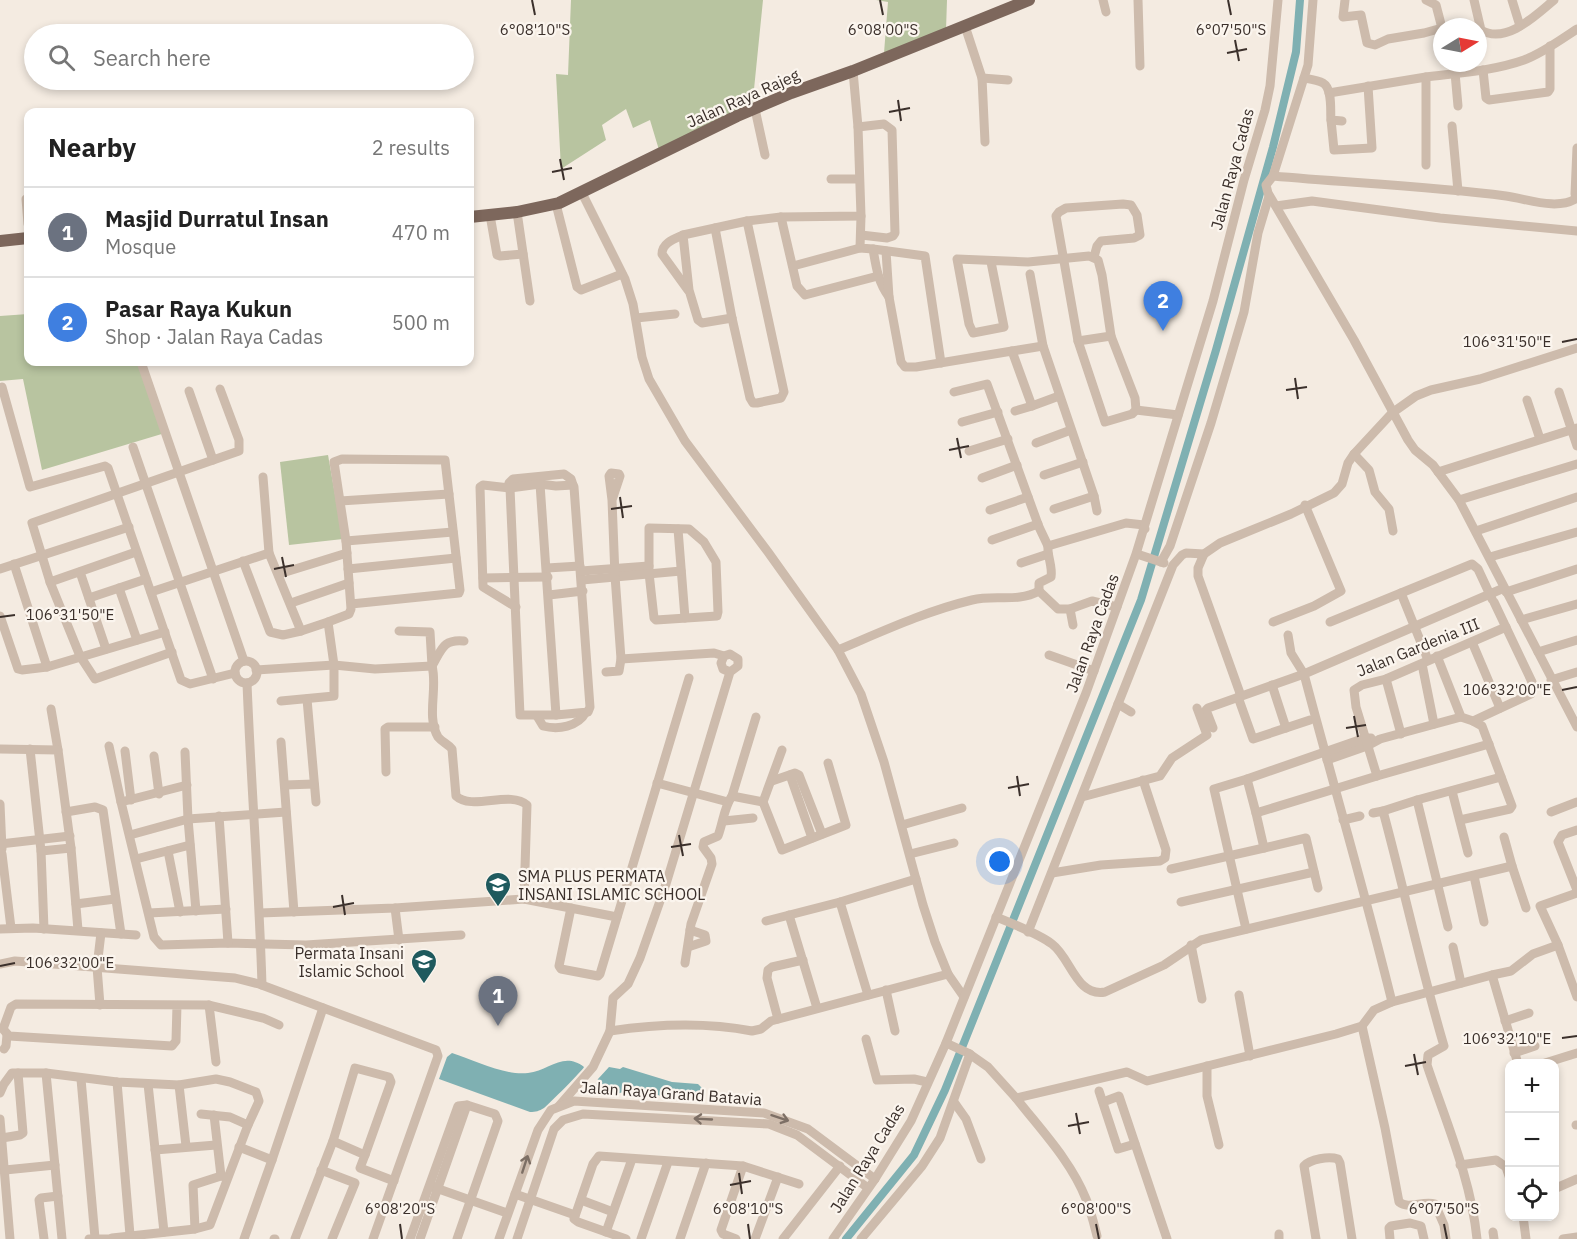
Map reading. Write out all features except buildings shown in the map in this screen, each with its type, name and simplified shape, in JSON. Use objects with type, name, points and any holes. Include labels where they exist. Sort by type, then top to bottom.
[{"type":"main road","name":"Jalan Raya Rajeg","points":[[474,217],[517,212],[556,204],[707,130],[791,93],[853,71],[1029,0]]},
{"type":"main road","points":[[0,241],[24,238]]},
{"type":"street","points":[[1102,0],[1106,12]]},
{"type":"street","points":[[1138,0],[1140,66]]},
{"type":"street","name":"Jalan Raya Cadas","points":[[833,1239],[875,1179],[911,1121],[927,1082],[950,1045],[964,997],[1000,919],[1124,588],[1213,301],[1244,180],[1265,110],[1270,86],[1278,0]]},
{"type":"street","points":[[1313,0],[1310,42],[1304,78],[1273,176],[1266,185],[1268,192],[1354,340],[1392,413],[1415,450],[1438,472],[1459,500],[1577,727]]},
{"type":"street","points":[[1345,0],[1343,17],[1361,15],[1367,43],[1375,45],[1388,39],[1433,30]]},
{"type":"street","points":[[1426,0],[1436,6],[1439,18]]},
{"type":"street","points":[[1474,0],[1482,30],[1487,33],[1500,34],[1531,20],[1548,2]]},
{"type":"street","points":[[1512,0],[1520,26]]},
{"type":"street","points":[[965,26],[981,78],[985,142]]},
{"type":"street","points":[[1487,69],[1522,61],[1539,54],[1577,29]]},
{"type":"street","points":[[1483,72],[1486,99],[1548,92],[1550,89],[1550,46]]},
{"type":"street","points":[[853,71],[858,127],[861,248]]},
{"type":"street","points":[[1329,93],[1464,72]]},
{"type":"street","points":[[1455,73],[1458,106]]},
{"type":"street","points":[[1426,77],[1426,165]]},
{"type":"street","points":[[981,78],[1008,80]]},
{"type":"street","points":[[1304,78],[1323,83],[1329,93],[1334,150],[1372,148],[1368,86]]},
{"type":"street","points":[[755,109],[765,155]]},
{"type":"street","points":[[1331,120],[1342,121]]},
{"type":"street","points":[[858,127],[884,124],[892,130],[895,233],[887,238],[861,235]]},
{"type":"street","points":[[1452,126],[1458,191]]},
{"type":"street","points":[[1273,176],[1458,191],[1568,204],[1577,198],[1575,194],[1577,148]]},
{"type":"street","points":[[831,179],[859,179]]},
{"type":"street","points":[[1124,588],[1130,585],[1151,559],[1170,546],[1204,446],[1244,312],[1268,192]]},
{"type":"street","points":[[582,193],[622,274],[636,318],[642,357],[649,379],[685,441],[838,650],[861,694],[884,762],[929,924],[948,974],[964,997]]},
{"type":"street","points":[[1276,206],[1312,201],[1440,218],[1577,231]]},
{"type":"street","points":[[556,204],[577,287],[581,290],[622,274]]},
{"type":"street","points":[[1094,257],[1101,241],[1134,238],[1140,235],[1137,215],[1131,206],[1126,204],[1073,208],[1059,212],[1056,216],[1078,341],[1105,423],[1132,414],[1136,410]]},
{"type":"street","points":[[517,212],[530,301]]},
{"type":"street","points":[[490,215],[497,255],[523,254]]},
{"type":"street","points":[[689,290],[662,254],[663,247],[683,235],[747,221],[782,217],[861,216]]},
{"type":"street","points":[[782,217],[797,286],[805,295],[878,276]]},
{"type":"street","points":[[715,228],[751,401],[757,404],[781,398],[784,392],[747,221]]},
{"type":"street","points":[[683,235],[689,290],[696,316],[702,323],[732,318]]},
{"type":"street","points":[[793,266],[861,248],[925,256],[941,363]]},
{"type":"street","points":[[873,249],[878,276],[882,288],[889,297]]},
{"type":"street","points":[[886,251],[889,297],[901,362],[905,367],[912,368],[1043,346]]},
{"type":"street","points":[[991,262],[1004,327],[973,333],[969,324],[957,259],[1028,262],[1094,257],[1098,260],[1111,336],[1135,398],[1136,410]]},
{"type":"street","points":[[1030,274],[1043,346],[1075,437],[1097,511]]},
{"type":"street","points":[[636,318],[675,314]]},
{"type":"street","points":[[1078,341],[1111,336]]},
{"type":"street","points":[[1310,720],[1253,740],[1198,576],[1198,568],[1204,554],[1220,543],[1334,494],[1342,484],[1348,463],[1354,454],[1392,413],[1416,396],[1431,390],[1480,379],[1577,348]]},
{"type":"street","points":[[1012,351],[1032,406]]},
{"type":"street","points":[[142,366],[244,661]]},
{"type":"street","points":[[954,392],[983,383],[987,384],[1048,550],[1052,574],[1039,584],[1039,591],[1056,608],[1070,609],[1092,601],[1117,607]]},
{"type":"street","points":[[2,387],[30,487],[106,466],[118,494],[181,680],[189,684],[235,673]]},
{"type":"street","points":[[172,652],[95,679],[80,656],[50,582],[32,525],[33,521],[118,494],[238,451],[239,440],[220,388]]},
{"type":"street","points":[[189,391],[213,460]]},
{"type":"street","points":[[1559,392],[1574,428],[1577,446]]},
{"type":"street","points":[[1015,411],[1059,396]]},
{"type":"street","points":[[1527,400],[1540,439]]},
{"type":"street","points":[[1136,410],[1178,415]]},
{"type":"street","points":[[962,422],[998,412]]},
{"type":"street","points":[[1438,472],[1574,428]]},
{"type":"street","points":[[1036,442],[1071,430]]},
{"type":"street","points":[[969,451],[1008,439]]},
{"type":"street","points":[[133,447],[213,679]]},
{"type":"street","points":[[1354,454],[1369,470],[1375,492],[1389,509],[1393,531]]},
{"type":"street","points":[[243,561],[270,632],[283,635],[302,631],[350,614],[346,541],[334,465],[336,460],[444,460],[460,590],[457,594],[351,604]]},
{"type":"street","points":[[1044,475],[1083,462]]},
{"type":"street","points":[[1459,500],[1577,464]]},
{"type":"street","points":[[982,477],[1017,465]]},
{"type":"street","points":[[537,716],[543,726],[558,728],[578,721],[590,709],[575,490],[571,478],[564,474],[513,479],[509,483],[520,716],[586,712]]},
{"type":"street","points":[[263,477],[269,553],[302,631]]},
{"type":"street","points":[[540,484],[548,572],[556,715]]},
{"type":"street","points":[[516,607],[483,587],[480,487],[483,485],[509,487],[540,484],[573,485]]},
{"type":"street","points":[[340,501],[449,494]]},
{"type":"street","points":[[1054,509],[1094,496]]},
{"type":"street","points":[[990,510],[1028,497]]},
{"type":"street","points":[[1476,531],[1577,498]]},
{"type":"street","points":[[606,672],[619,671],[621,659],[612,500]]},
{"type":"street","points":[[1273,622],[1314,606],[1341,591],[1305,505]]},
{"type":"street","points":[[1020,563],[1048,550],[1126,523],[1144,525],[1151,559]]},
{"type":"street","points":[[992,540],[1038,524]]},
{"type":"street","points":[[0,569],[129,527]]},
{"type":"street","points":[[648,529],[678,529],[692,530],[704,542],[717,565],[718,614],[656,620],[654,618],[648,529]]},
{"type":"street","points":[[678,529],[685,618]]},
{"type":"street","points":[[346,541],[453,532]]},
{"type":"street","points":[[1490,557],[1577,532]]},
{"type":"street","points":[[50,582],[136,552]]},
{"type":"street","points":[[151,592],[269,553]]},
{"type":"street","points":[[279,574],[347,553]]},
{"type":"street","points":[[1025,930],[1052,873],[1173,565],[1186,554],[1204,554]]},
{"type":"street","points":[[348,569],[456,558]]},
{"type":"street","points":[[1151,559],[1173,565]]},
{"type":"street","points":[[14,564],[47,667]]},
{"type":"street","points":[[1330,622],[1472,564],[1478,569],[1532,682],[1531,692],[1527,696],[1473,721]]},
{"type":"street","points":[[1213,728],[1207,709],[1304,674],[1416,626],[1492,599],[1505,590],[1577,569]]},
{"type":"street","points":[[483,578],[548,572],[681,571]]},
{"type":"street","points":[[80,572],[106,649]]},
{"type":"street","points":[[89,598],[146,579]]},
{"type":"street","points":[[291,603],[349,583]]},
{"type":"street","points":[[119,588],[136,640]]},
{"type":"street","points":[[549,595],[583,591]]},
{"type":"street","points":[[838,650],[970,600],[1020,599],[1039,591]]},
{"type":"street","points":[[1401,593],[1429,660],[1461,717]]},
{"type":"street","points":[[1521,620],[1577,604]]},
{"type":"street","points":[[1070,609],[1073,625]]},
{"type":"street","points":[[0,616],[18,669],[22,670],[47,667],[165,632]]},
{"type":"street","points":[[281,701],[334,696],[334,665],[328,622]]},
{"type":"street","name":"Jalan Gardenia III","points":[[1366,742],[1353,694],[1354,690],[1362,685],[1386,680],[1506,627]]},
{"type":"street","points":[[399,631],[430,632],[435,677],[433,710],[435,728],[439,738],[452,749],[455,791],[459,799],[519,801],[527,806],[524,899]]},
{"type":"street","points":[[1288,635],[1291,653],[1304,674],[1367,900],[1392,1002]]},
{"type":"street","points":[[1539,652],[1577,640]]},
{"type":"street","points":[[432,666],[444,645],[449,641],[464,641]]},
{"type":"street","points":[[1472,642],[1500,708]]},
{"type":"street","points":[[559,1106],[593,1067],[610,1030],[613,999],[628,984],[640,958],[730,672],[738,666],[738,659],[730,654],[724,656],[714,652],[621,659]]},
{"type":"street","points":[[1049,655],[1094,671]]},
{"type":"street","points":[[724,656],[721,666],[730,672]]},
{"type":"street","points":[[1429,660],[1434,724]]},
{"type":"street","points":[[244,661],[250,662],[256,670],[253,681],[247,683],[239,681],[235,673],[237,665],[244,661]]},
{"type":"street","points":[[256,670],[334,665],[375,669],[432,666]]},
{"type":"street","points":[[1551,680],[1577,672]]},
{"type":"street","points":[[571,908],[559,966],[596,976],[600,974],[688,678]]},
{"type":"street","points":[[1386,680],[1401,734]]},
{"type":"street","points":[[247,683],[262,985]]},
{"type":"street","points":[[1272,685],[1286,728]]},
{"type":"street","points":[[307,699],[316,802]]},
{"type":"street","points":[[1118,704],[1131,712]]},
{"type":"street","points":[[1082,797],[1160,776],[1172,758],[1207,735],[1197,708]]},
{"type":"street","points":[[51,710],[70,836],[78,930]]},
{"type":"street","points":[[685,963],[690,930],[712,864],[711,858],[703,847],[704,842],[718,836],[756,717]]},
{"type":"street","points":[[1246,929],[1214,789],[1366,742],[1461,717],[1482,726],[1512,807],[1460,820]]},
{"type":"street","points":[[386,772],[386,729],[435,728]]},
{"type":"street","points":[[281,742],[294,912]]},
{"type":"street","points":[[1366,742],[1377,776]]},
{"type":"street","points":[[1256,813],[1489,744]]},
{"type":"street","points":[[109,746],[126,801]]},
{"type":"street","points":[[0,749],[58,750]]},
{"type":"street","points":[[30,749],[41,851],[44,929]]},
{"type":"street","points":[[782,750],[763,802],[782,850],[846,824],[828,763]]},
{"type":"street","points":[[124,751],[130,835],[154,937],[161,945],[228,943],[306,945],[461,935]]},
{"type":"street","points":[[185,752],[196,910]]},
{"type":"street","points":[[154,756],[159,794]]},
{"type":"street","points":[[772,781],[795,773],[799,776],[822,834]]},
{"type":"street","points":[[790,775],[812,838]]},
{"type":"street","points":[[1477,1239],[1475,1216],[1427,1065],[1428,1055],[1444,1046],[1428,991],[1405,891],[1378,812],[1501,777]]},
{"type":"street","points":[[1247,778],[1264,848]]},
{"type":"street","points":[[1052,873],[1101,865],[1160,861],[1165,858],[1166,850],[1143,780]]},
{"type":"street","points":[[657,783],[730,799],[763,802]]},
{"type":"street","points":[[285,785],[314,784]]},
{"type":"street","points":[[126,801],[187,786]]},
{"type":"street","points":[[1452,791],[1468,853]]},
{"type":"street","points":[[1417,800],[1448,927]]},
{"type":"street","points":[[1551,812],[1577,802]]},
{"type":"street","points":[[0,804],[1,849],[11,928]]},
{"type":"street","points":[[66,812],[95,807],[103,810],[121,934]]},
{"type":"street","points":[[902,825],[962,808]]},
{"type":"street","points":[[130,835],[188,819],[286,812]]},
{"type":"street","points":[[219,816],[228,943]]},
{"type":"street","points":[[1343,820],[1360,816]]},
{"type":"street","points":[[724,821],[753,818]]},
{"type":"street","points":[[1577,830],[1562,835],[1558,842],[1577,892],[1540,906],[1558,945],[1577,997]]},
{"type":"street","points":[[1,849],[40,839],[70,836]]},
{"type":"street","points":[[1504,837],[1526,908]]},
{"type":"street","points":[[1171,869],[1306,838],[1318,888]]},
{"type":"street","points":[[910,854],[954,843]]},
{"type":"street","points":[[136,859],[190,844]]},
{"type":"street","points":[[41,851],[71,848]]},
{"type":"street","points":[[168,851],[180,912]]},
{"type":"street","points":[[1000,919],[1050,942],[1084,987],[1095,993],[1105,992],[1164,965],[1201,940],[1512,866]]},
{"type":"street","points":[[1181,903],[1314,872]]},
{"type":"street","points":[[1474,876],[1484,922]]},
{"type":"street","points":[[766,921],[916,879]]},
{"type":"street","points":[[76,904],[115,899]]},
{"type":"street","points":[[260,913],[395,908],[524,899],[617,917]]},
{"type":"street","points":[[840,902],[868,995]]},
{"type":"street","points":[[395,908],[399,940]]},
{"type":"street","points":[[149,913],[226,909]]},
{"type":"street","points":[[789,915],[818,1008]]},
{"type":"street","points":[[0,929],[78,930],[136,935]]},
{"type":"street","points":[[688,947],[706,941],[705,935],[690,930]]},
{"type":"street","points":[[100,1005],[98,967],[101,933]]},
{"type":"street","points":[[1191,945],[1202,999]]},
{"type":"street","points":[[1016,1098],[1127,1072],[1147,1081],[1362,1026],[1374,1010],[1392,1002],[1511,971],[1533,954],[1558,945]]},
{"type":"street","points":[[1453,947],[1461,983]]},
{"type":"street","points":[[778,1019],[767,978],[768,970],[772,967],[804,960]]},
{"type":"street","points":[[0,964],[15,961],[227,976],[262,985],[404,1036],[438,1052],[374,1239]]},
{"type":"street","points":[[610,1030],[650,1025],[753,1031],[761,1029],[771,1021],[948,974]]},
{"type":"street","points":[[1492,975],[1516,1059]]},
{"type":"street","points":[[886,990],[896,1031]]},
{"type":"street","points":[[1239,995],[1250,1056]]},
{"type":"street","points":[[4,1049],[7,1035],[3,1026],[13,1004],[209,1005],[263,1018],[279,1025]]},
{"type":"street","points":[[7,1035],[172,1046],[176,1041],[177,1005]]},
{"type":"street","points":[[209,1005],[216,1062]]},
{"type":"street","points":[[244,1239],[323,1008]]},
{"type":"street","points":[[1505,1021],[1529,1013]]},
{"type":"street","points":[[1362,1026],[1399,1202],[1405,1206],[1430,1202],[1435,1204],[1444,1225],[1446,1239]]},
{"type":"street","points":[[866,1039],[878,1080],[914,1079],[927,1082]]},
{"type":"street","points":[[950,1045],[988,1067],[1057,1149],[1077,1179],[1087,1200],[1097,1236]]},
{"type":"street","points":[[1514,1053],[1534,1046]]},
{"type":"street","points":[[1558,1059],[1577,1053]]},
{"type":"street","points":[[861,1239],[922,1166],[940,1138],[969,1054]]},
{"type":"street","points":[[1208,1066],[1207,1096],[1219,1145]]},
{"type":"street","points":[[295,1239],[333,1141],[355,1068],[389,1077],[391,1082],[355,1183],[332,1239]]},
{"type":"street","points":[[0,1093],[12,1073],[46,1073],[81,1079],[148,1084],[180,1085],[210,1079],[230,1082],[254,1091],[258,1095],[260,1100],[224,1177],[210,1225],[195,1229],[130,1235],[112,1239],[89,1239]]},
{"type":"street","points":[[2,1138],[20,1136],[23,1133],[18,1073]]},
{"type":"street","points":[[46,1073],[63,1239]]},
{"type":"street","points":[[81,1079],[95,1238]]},
{"type":"street","points":[[117,1082],[130,1235]]},
{"type":"street","points":[[148,1084],[164,1232]]},
{"type":"street","points":[[180,1085],[186,1146]]},
{"type":"street","points":[[1099,1091],[1118,1149],[1135,1144]]},
{"type":"street","points":[[1103,1102],[1119,1096],[1167,1239]]},
{"type":"street","name":"Jalan Raya Grand Batavia","points":[[499,1239],[538,1130],[545,1117],[559,1106],[574,1101],[764,1113],[808,1129],[875,1179]]},
{"type":"street","points":[[596,1114],[597,1102]]},
{"type":"street","points":[[954,1102],[966,1119],[981,1159]]},
{"type":"street","points":[[410,1239],[467,1105],[495,1114],[498,1120],[457,1239]]},
{"type":"street","points":[[201,1114],[230,1117],[248,1125]]},
{"type":"street","name":"Jalan Raya Grand Batavia","points":[[517,1239],[554,1129],[563,1120],[574,1116],[596,1114],[769,1125],[797,1135],[868,1188]]},
{"type":"street","points":[[214,1115],[216,1145],[224,1177]]},
{"type":"street","points":[[0,1119],[10,1239]]},
{"type":"street","points":[[333,1141],[365,1155]]},
{"type":"street","points":[[155,1150],[216,1145]]},
{"type":"street","points":[[239,1147],[272,1160]]},
{"type":"street","points":[[626,1239],[576,1221],[575,1215],[595,1160],[599,1156],[743,1166],[799,1184]]},
{"type":"street","points":[[1316,1239],[1304,1166],[1308,1162],[1333,1158],[1338,1159],[1340,1163],[1352,1239]]},
{"type":"street","points":[[606,1232],[632,1159]]},
{"type":"street","points":[[1460,1165],[1496,1160],[1506,1167]]},
{"type":"street","points":[[641,1239],[668,1162]]},
{"type":"street","points":[[680,1239],[706,1163]]},
{"type":"street","points":[[4,1170],[55,1165]]},
{"type":"street","points":[[736,1239],[723,1234],[721,1230],[743,1166]]},
{"type":"street","points":[[783,1239],[840,1166]]},
{"type":"street","points":[[360,1168],[394,1181]]},
{"type":"street","points":[[321,1170],[355,1183]]},
{"type":"street","points":[[195,1229],[193,1186],[224,1177]]},
{"type":"street","points":[[755,1239],[778,1177]]},
{"type":"street","points":[[1559,1187],[1577,1179]]},
{"type":"street","points":[[433,1187],[507,1214]]},
{"type":"street","points":[[420,1239],[433,1187]]},
{"type":"street","points":[[515,1194],[575,1215]]},
{"type":"street","points":[[44,1239],[39,1200],[58,1196]]},
{"type":"street","points":[[581,1200],[613,1212]]},
{"type":"street","points":[[1523,1221],[1526,1239]]},
{"type":"street","points":[[1390,1239],[1389,1228],[1391,1226],[1410,1223],[1421,1226],[1424,1239]]},
{"type":"street","points":[[1563,1239],[1577,1237]]},
{"type":"green space","points":[[571,0],[763,0],[752,109],[659,150],[650,120],[633,128],[626,109],[602,125],[606,140],[561,169],[556,74],[568,75]]},
{"type":"green space","points":[[876,0],[947,0],[946,30],[884,53],[888,2]]},
{"type":"green space","points":[[24,314],[24,366],[139,366],[165,433],[42,470],[23,379],[0,381],[0,316]]},
{"type":"green space","points":[[328,455],[343,539],[289,545],[280,462]]},
{"type":"water","points":[[452,1053],[500,1070],[519,1073],[536,1072],[563,1061],[584,1067],[544,1108],[530,1112],[439,1079],[447,1057]]},
{"type":"water","points":[[609,1067],[620,1069],[623,1067],[672,1082],[698,1084],[702,1088],[700,1100],[675,1093],[661,1096],[641,1090],[599,1096],[594,1092],[598,1079]]},
{"type":"waterway","points":[[846,1239],[914,1155],[945,1090],[1141,600],[1216,350],[1273,147],[1296,52],[1300,0]]},
{"type":"place","name":"Pasar Raya Kukun","points":[[1163,331]]},
{"type":"place","name":"SMA PLUS PERMATA INSANI ISLAMIC SCHOOL","points":[[498,908]]},
{"type":"place","name":"Permata Insani Islamic School","points":[[424,985]]},
{"type":"place","name":"Masjid Durratul Insan","points":[[498,1026]]}]
